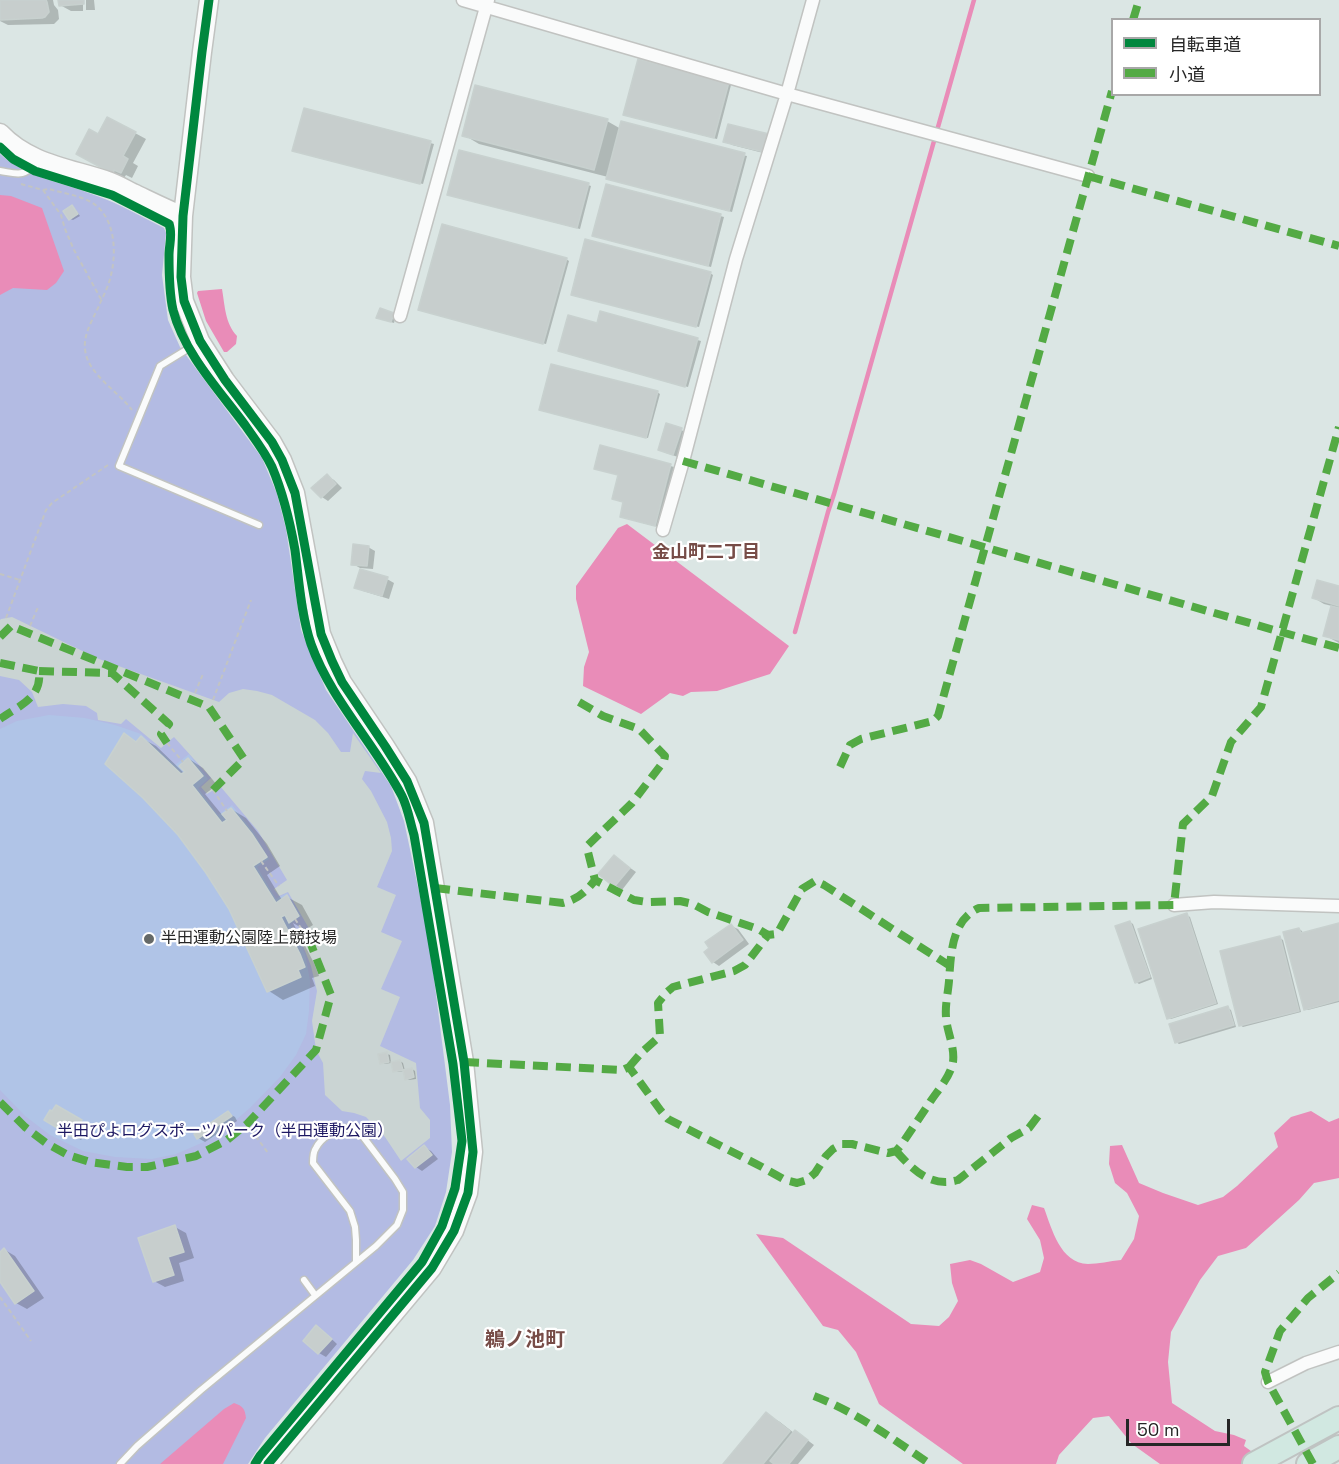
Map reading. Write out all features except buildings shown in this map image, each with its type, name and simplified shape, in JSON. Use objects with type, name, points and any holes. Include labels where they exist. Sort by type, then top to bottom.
[{"type":"highway","points":[[1254,1464],[1339,1418]]},
{"type":"highway","points":[[1312,1461],[1339,1447]]},
{"type":"street","points":[[209,0],[183,216],[181,277],[184,301],[200,341],[225,380],[272,442],[282,460],[295,493],[321,634],[328,652],[342,682],[407,781],[424,823],[464,1062],[473,1152],[468,1193],[454,1231],[432,1268],[268,1464]]},
{"type":"street","points":[[463,0],[487,3],[787,94],[1088,176]]},
{"type":"street","points":[[663,530],[736,260],[813,0]]},
{"type":"street","points":[[400,316],[487,3]]},
{"type":"street","points":[[0,134],[23,152],[41,161],[110,182],[183,216]]},
{"type":"street","points":[[1174,904],[1214,902],[1339,906]]},
{"type":"street","points":[[1268,1382],[1339,1352]]},
{"type":"lane","points":[[0,171],[21,174],[32,169],[41,161]]},
{"type":"lane","points":[[200,341],[160,366],[119,466],[259,525]]},
{"type":"lane","points":[[120,1464],[137,1446],[201,1390],[376,1246],[397,1225],[403,1210],[403,1192],[361,1134],[348,1128],[334,1131],[322,1140],[315,1149],[313,1163],[350,1210],[356,1234],[356,1262]]},
{"type":"lane","points":[[304,1280],[315,1295]]},
{"type":"path","points":[[17,184],[43,190],[49,189],[88,200],[99,208],[108,221],[113,250],[111,276],[88,330],[84,348],[89,363],[98,375],[132,410]]},
{"type":"path","points":[[43,190],[61,215],[74,250],[102,301]]},
{"type":"path","points":[[6,618],[46,510],[52,503],[109,465]]},
{"type":"path","points":[[0,574],[20,580]]},
{"type":"path","points":[[213,700],[251,600]]},
{"type":"path","points":[[30,626],[38,607]]},
{"type":"path","points":[[195,693],[203,674]]},
{"type":"path","points":[[167,743],[183,762]]},
{"type":"path","points":[[213,790],[227,811]]},
{"type":"path","points":[[261,861],[279,886]]},
{"type":"path","points":[[295,919],[310,942]]},
{"type":"path","points":[[247,1124],[268,1153]]},
{"type":"path","points":[[0,1296],[31,1341]]},
{"type":"green space","name":"半田ぴよログスポーツパーク（半田運動公園）","points":[[0,154],[22,169],[106,199],[164,228],[166,233],[162,275],[168,320],[180,347],[262,458],[277,494],[286,529],[301,630],[326,690],[391,786],[404,821],[429,939],[450,1105],[452,1152],[446,1192],[435,1226],[413,1260],[265,1438],[248,1464],[0,1464]]},
{"type":"shaded area","points":[[0,195],[11,196],[42,208],[64,271],[56,283],[47,290],[13,288],[0,295]]},
{"type":"shaded area","points":[[222,289],[228,320],[237,336],[236,344],[227,352],[224,352],[206,321],[197,293],[198,291]]},
{"type":"shaded area","points":[[627,524],[789,646],[770,674],[717,691],[691,692],[683,696],[670,693],[641,714],[583,686],[584,667],[589,652],[576,599],[576,586],[618,528]]},
{"type":"shaded area","points":[[12,617],[99,659],[219,702],[229,693],[243,689],[272,695],[315,720],[328,733],[341,752],[350,752],[353,733],[381,773],[365,771],[362,779],[387,822],[391,838],[392,851],[377,887],[396,895],[381,932],[402,941],[381,989],[400,997],[380,1046],[416,1063],[420,1108],[430,1120],[430,1138],[401,1161],[385,1137],[366,1117],[342,1111],[325,1095],[323,1063],[316,1050],[312,1021],[317,991],[303,946],[315,939],[288,892],[279,896],[274,889],[287,880],[258,831],[220,786],[207,794],[201,787],[211,778],[174,737],[161,748],[126,719],[121,724],[98,720],[97,713],[86,706],[63,704],[38,707],[32,692],[19,680],[0,676],[0,620]]},
{"type":"shaded area","name":"半田運動公園陸上競技場","points":[[49,715],[85,718],[141,734],[175,765],[189,754],[208,779],[198,788],[218,815],[232,805],[254,833],[269,859],[257,867],[276,899],[287,893],[301,916],[290,924],[305,954],[310,981],[309,1011],[306,1034],[296,1055],[280,1077],[250,1108],[223,1131],[213,1138],[176,1154],[152,1159],[115,1157],[83,1151],[50,1135],[25,1116],[0,1090],[0,729],[17,721]]},
{"type":"shaded area","points":[[1311,1111],[1329,1122],[1339,1118],[1339,1178],[1314,1183],[1299,1200],[1246,1248],[1218,1256],[1200,1280],[1171,1332],[1168,1362],[1172,1403],[1215,1431],[1246,1440],[1244,1446],[1269,1464],[1160,1464],[1132,1444],[1109,1416],[1093,1418],[1059,1455],[1056,1464],[963,1464],[879,1404],[856,1352],[838,1330],[823,1326],[756,1234],[783,1238],[911,1324],[939,1326],[949,1317],[958,1301],[952,1283],[950,1264],[970,1260],[1013,1282],[1040,1272],[1044,1258],[1040,1240],[1027,1219],[1032,1205],[1044,1208],[1058,1244],[1070,1258],[1088,1264],[1121,1260],[1134,1239],[1139,1216],[1127,1193],[1115,1183],[1109,1164],[1110,1146],[1122,1145],[1139,1183],[1198,1205],[1223,1197],[1237,1186],[1278,1147],[1274,1133],[1291,1117]]},
{"type":"shaded area","points":[[234,1403],[243,1408],[246,1418],[223,1464],[160,1464],[224,1409]]},
{"type":"waterway","points":[[795,632],[974,0]]},
{"type":"marked path","points":[[1134,18],[1139,0]]},
{"type":"marked path","points":[[840,767],[850,745],[861,739],[933,721],[938,716],[1111,95]]},
{"type":"marked path","points":[[1088,176],[1339,246]]},
{"type":"marked path","points":[[464,1062],[623,1070],[629,1067],[668,1119],[785,1180],[797,1183],[807,1180],[815,1173],[826,1156],[842,1144],[852,1144],[888,1153],[896,1151],[943,1083],[953,1062],[946,1012],[952,950],[958,930],[970,914],[979,908],[1174,905],[1183,824],[1212,796],[1231,742],[1261,707],[1339,427]]},
{"type":"marked path","points":[[683,461],[1339,648]]},
{"type":"marked path","points":[[0,637],[11,626],[209,707],[244,759],[213,790]]},
{"type":"marked path","points":[[0,663],[39,671],[37,688],[33,694],[22,705],[0,719]]},
{"type":"marked path","points":[[39,671],[112,673],[169,724],[161,734],[167,743]]},
{"type":"marked path","points":[[579,702],[603,716],[639,729],[665,756],[664,761],[632,803],[588,845],[595,880]]},
{"type":"marked path","points":[[435,888],[563,903],[581,894],[595,880],[634,900],[680,901],[693,904],[768,935],[777,934],[802,889],[815,881],[950,966]]},
{"type":"marked path","points":[[629,1067],[660,1036],[658,1003],[667,992],[673,987],[734,971],[745,965],[768,935]]},
{"type":"marked path","points":[[0,1102],[25,1127],[46,1143],[68,1155],[90,1162],[147,1167],[196,1156],[227,1140],[247,1124],[316,1050],[331,995],[310,942]]},
{"type":"marked path","points":[[896,1151],[923,1176],[939,1182],[958,1180],[1011,1138],[1029,1128],[1042,1111]]},
{"type":"marked path","points":[[1313,1464],[1268,1382],[1265,1372],[1280,1331],[1308,1298],[1339,1273]]},
{"type":"marked path","points":[[814,1396],[859,1418],[930,1464]]},
{"type":"cycle path","points":[[209,0],[183,216],[181,277],[184,301],[200,341],[225,380],[272,442],[282,460],[295,493],[321,634],[342,682],[407,781],[424,823],[464,1062],[473,1152],[468,1193],[454,1231],[432,1268],[268,1464]]},
{"type":"cycle path","points":[[0,147],[13,159],[35,171],[112,195],[169,224],[171,236],[170,289],[178,326],[194,356],[256,440],[272,467],[291,529],[303,609],[311,644],[341,703],[402,796],[414,835],[453,1064],[462,1141],[455,1188],[442,1226],[422,1262],[255,1464]]},
{"type":"place","name":"半田運動公園陸上競技場","points":[[149,939]]},
{"type":"district","name":"金山町二丁目","points":[[706,553]]},
{"type":"district","name":"鵜ノ池町","points":[[525,1341]]}]
